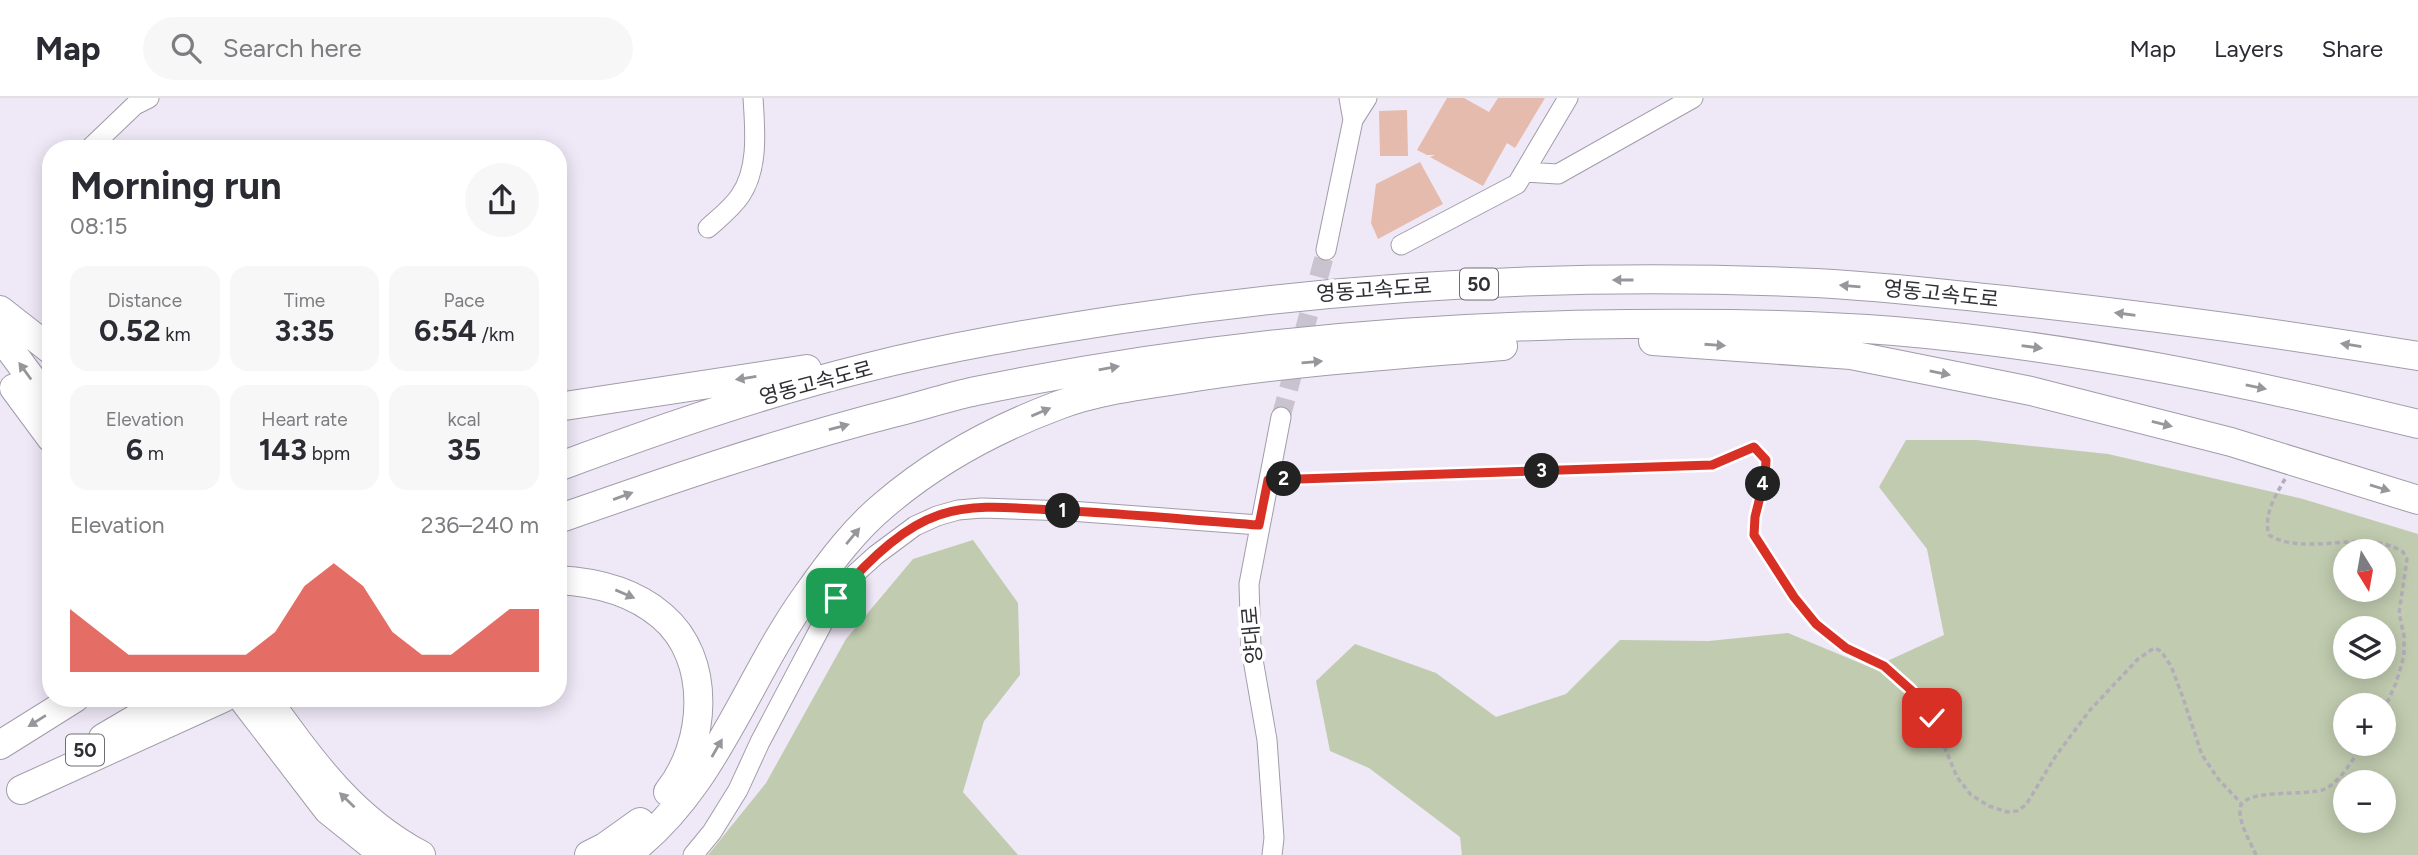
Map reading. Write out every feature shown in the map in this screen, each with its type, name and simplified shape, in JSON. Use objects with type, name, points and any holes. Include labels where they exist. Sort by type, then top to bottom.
[{"type":"highway","name":"영동고속도로","points":[[567,464],[702,415],[866,368],[1056,330],[1297,296],[1450,285],[1533,281],[1710,280],[1819,283],[2075,308],[2418,356]]},
{"type":"highway","points":[[0,310],[42,343]]},
{"type":"highway","name":"영동고속도로","points":[[567,516],[696,470],[819,432],[974,392],[1133,364],[1353,337],[1540,325],[1708,323],[1892,331],[2057,350],[2311,397],[2418,424]]},
{"type":"highway","points":[[567,406],[1056,330]]},
{"type":"highway","points":[[0,336],[42,393]]},
{"type":"highway","name":"영동고속도로","points":[[1353,337],[1660,341],[1851,355],[2031,391],[2217,438],[2418,500]]},
{"type":"highway","points":[[626,855],[667,819],[695,786],[783,631],[807,594],[861,527],[884,504],[980,441],[1060,405],[1100,393],[1143,385],[1248,368],[1573,340]]},
{"type":"highway","points":[[0,369],[42,426]]},
{"type":"highway","points":[[567,581],[601,585],[625,593],[664,617],[685,646],[697,692],[699,713],[687,760],[674,785],[652,811],[628,831],[589,855]]},
{"type":"highway","name":"50","points":[[0,745],[61,707]]},
{"type":"highway","points":[[10,796],[179,707]]},
{"type":"highway","points":[[249,707],[328,810],[385,855]]},
{"type":"highway","points":[[272,707],[307,756],[333,786],[379,830],[421,855]]},
{"type":"street","points":[[98,140],[135,105],[149,98]]},
{"type":"street","points":[[708,228],[742,194],[748,179],[754,140],[753,98]]},
{"type":"street","points":[[1349,98],[1353,120]]},
{"type":"street","points":[[1326,250],[1353,120],[1367,98]]},
{"type":"street","points":[[1401,245],[1517,184],[1568,98]]},
{"type":"street","points":[[1524,172],[1558,174],[1693,98]]},
{"type":"street","name":"양대로","points":[[1272,855],[1274,838],[1267,740],[1251,648],[1248,584],[1281,417]]},
{"type":"street","points":[[693,855],[712,832],[738,790],[760,741],[836,598],[856,573],[915,526],[958,510],[982,508],[1082,512],[1259,525]]},
{"type":"path","points":[[1268,480],[1712,465],[1754,447],[1766,460],[1754,535],[1794,597],[1816,624],[1846,648],[1884,666],[1911,690],[1932,718],[1957,778],[1971,795],[1989,806],[2007,812],[2017,811],[2026,805],[2055,757],[2090,710],[2137,659],[2154,648],[2161,651],[2171,666],[2202,755],[2219,780],[2241,803]]},
{"type":"path","points":[[2286,479],[2270,507],[2266,526],[2269,535],[2277,540],[2295,543],[2383,544],[2394,546],[2403,552],[2407,559],[2399,613],[2404,636],[2404,656],[2392,693]]},
{"type":"path","points":[[2256,855],[2242,823],[2241,803],[2246,798],[2255,796],[2315,792],[2327,788],[2334,783],[2354,756]]},
{"type":"green space","points":[[1906,440],[1976,440],[2108,454],[2303,499],[2418,534],[2418,855],[1462,855],[1460,837],[1369,768],[1330,751],[1316,681],[1355,644],[1436,673],[1496,717],[1566,694],[1620,640],[1709,641],[1788,633],[1872,668],[1944,635],[1927,549],[1879,487]]},
{"type":"green space","points":[[973,540],[1018,603],[1020,675],[984,721],[963,792],[1018,855],[708,855],[766,783],[846,639],[913,559]]},
{"type":"building","points":[[1447,98],[1464,98],[1489,112],[1498,98],[1545,98],[1515,148],[1507,143],[1483,186],[1430,157],[1435,155],[1427,155],[1417,150]]},
{"type":"building","points":[[1407,110],[1408,156],[1380,156],[1379,111]]},
{"type":"building","points":[[1420,162],[1443,204],[1378,239],[1371,223],[1376,184]]},
{"type":"tunnel","points":[[1281,417],[1326,250]]},
{"type":"route","points":[[836,598],[856,573],[915,526],[958,510],[1008,508],[1070,511],[1259,525],[1268,480],[1712,465],[1754,447],[1766,460],[1754,535],[1794,597],[1816,624],[1846,648],[1884,666],[1911,690],[1932,718]]}]
